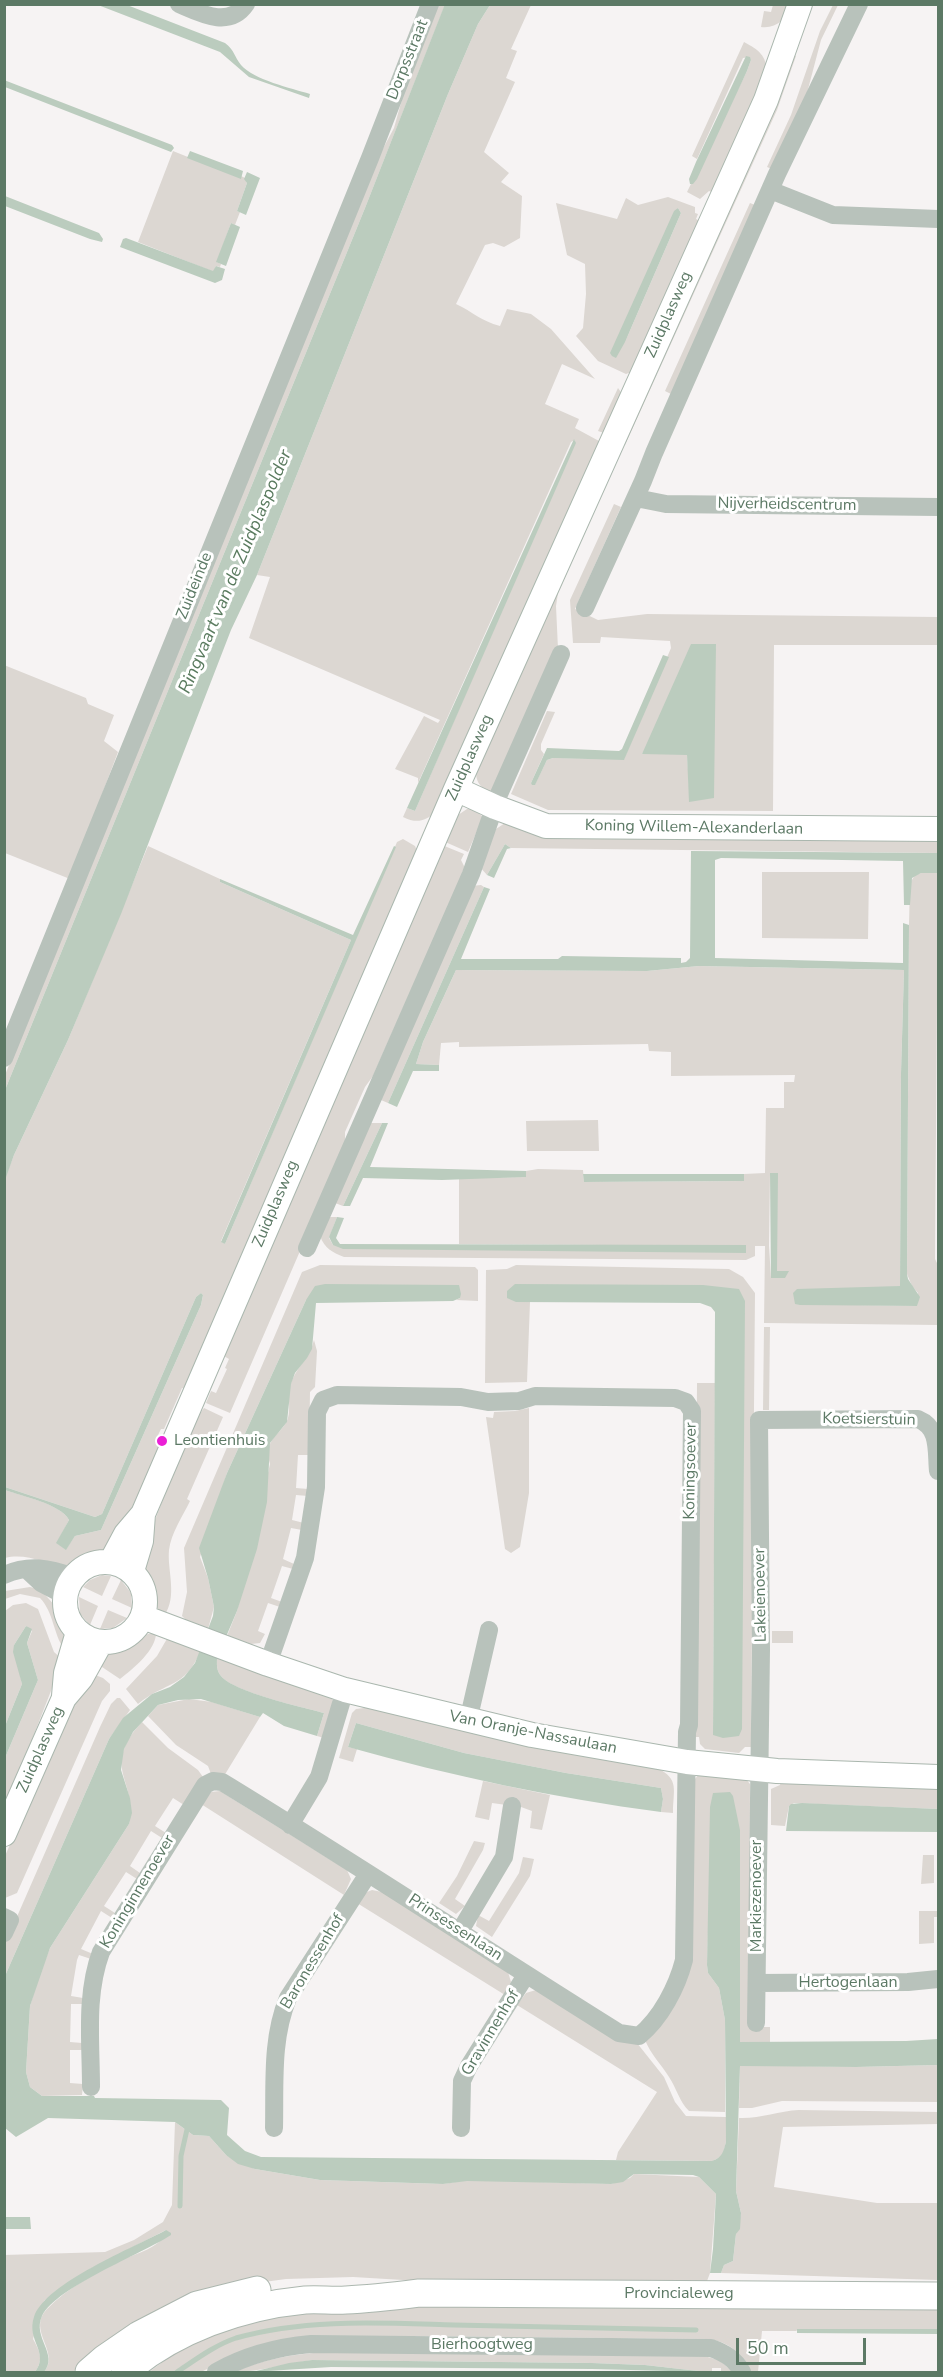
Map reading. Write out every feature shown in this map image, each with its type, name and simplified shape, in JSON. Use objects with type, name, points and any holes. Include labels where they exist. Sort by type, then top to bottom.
[{"type":"main road","name":"Zuidplasweg","points":[[121,1567],[126,1534],[143,1514],[456,789],[766,100],[800,4]]},
{"type":"main road","name":"Koning Willem-Alexanderlaan","points":[[456,789],[536,823],[554,826],[939,830]]},
{"type":"main road","points":[[90,1565],[121,1567],[140,1581],[145,1592],[146,1605],[143,1617],[126,1637],[114,1642],[88,1639],[78,1632],[67,1615],[70,1586],[90,1565]]},
{"type":"main road","name":"Van Oranje-Nassaulaan","points":[[143,1617],[345,1690],[468,1721],[564,1741],[687,1762],[758,1769],[939,1777]]},
{"type":"main road","name":"Zuidplasweg","points":[[64,1698],[66,1673],[78,1632]]},
{"type":"main road","name":"Zuidplasweg","points":[[4,1834],[64,1698],[81,1678],[101,1642]]},
{"type":"main road","name":"Provincialeweg","points":[[89,2373],[104,2358],[139,2335],[197,2305],[265,2288],[322,2281],[370,2284],[419,2293]]},
{"type":"main road","name":"Provincialeweg","points":[[125,2373],[163,2346],[203,2325],[266,2305],[308,2300],[345,2300],[419,2293],[939,2296]]},
{"type":"street","points":[[178,4],[220,18],[235,14],[246,4]]},
{"type":"street","name":"Dorpsstraat","points":[[385,116],[430,4]]},
{"type":"street","points":[[585,608],[636,498],[770,190],[859,4]]},
{"type":"street","name":"Zuideinde","points":[[4,1058],[370,158],[385,116]]},
{"type":"street","points":[[770,190],[833,215],[939,219]]},
{"type":"street","name":"Nijverheidscentrum","points":[[636,498],[666,504],[939,507]]},
{"type":"street","points":[[307,1248],[471,874],[495,807],[561,654]]},
{"type":"street","name":"Koningsoever","points":[[268,1664],[305,1558],[316,1487],[317,1412],[322,1400],[337,1395],[461,1397],[488,1402],[519,1401],[535,1396],[681,1399],[689,1406],[692,1412],[684,1960],[678,1981],[651,2027],[639,2037],[619,2033]]},
{"type":"street","name":"Koetsierstuin","points":[[759,1420],[918,1419],[927,1423],[934,1432],[939,1471]]},
{"type":"street","name":"Lakeienoever","points":[[758,1769],[761,1650],[759,1420]]},
{"type":"street","points":[[4,1575],[48,1568],[70,1586]]},
{"type":"street","points":[[468,1721],[489,1630]]},
{"type":"street","points":[[290,1824],[319,1777],[345,1690]]},
{"type":"street","name":"Markiezenoever","points":[[756,2023],[758,1769]]},
{"type":"street","name":"Prinsessenlaan","points":[[213,1781],[222,1782],[290,1824],[619,2033]]},
{"type":"street","name":"Koninginnenoever","points":[[91,2087],[91,1993],[95,1968],[101,1952],[205,1785],[213,1781]]},
{"type":"street","points":[[460,1930],[504,1857],[513,1806]]},
{"type":"street","name":"Baronessenhof","points":[[274,2128],[276,2035],[280,2016],[288,1998],[368,1874]]},
{"type":"street","points":[[4,1917],[10,1920],[4,1933]]},
{"type":"street","name":"Gravinnenhof","points":[[461,2128],[462,2081],[526,1975]]},
{"type":"street","name":"Hertogenlaan","points":[[757,1983],[908,1982],[939,1979]]},
{"type":"street","name":"Bierhoogtweg","points":[[216,2373],[251,2356],[311,2344],[711,2348],[723,2352],[738,2364],[742,2373]]},
{"type":"shaded area","points":[[438,5],[445,5],[365,208],[5,1090],[5,1075],[379,156],[394,128],[404,92]]},
{"type":"shaded area","points":[[490,5],[531,5],[511,49],[517,51],[506,78],[515,82],[484,152],[509,173],[501,182],[522,196],[520,238],[504,247],[493,243],[485,245],[456,304],[500,326],[507,309],[531,314],[551,329],[595,379],[562,364],[545,404],[579,419],[575,428],[599,441],[601,445],[436,812],[428,818],[417,821],[403,817],[407,808],[415,811],[575,440],[571,442],[418,783],[418,778],[395,769],[424,716],[438,723],[440,720],[249,638],[270,577],[257,575],[448,94],[478,24]]},
{"type":"shaded area","points":[[773,5],[791,5],[787,15],[776,25],[761,27],[764,11],[771,12]]},
{"type":"shaded area","points":[[833,5],[838,5],[821,40],[807,93],[772,169],[767,167],[791,115],[820,31]]},
{"type":"shaded area","points":[[744,42],[761,54],[767,72],[714,193],[709,191],[700,199],[687,192],[747,71],[751,60],[749,57],[743,58],[697,159],[692,156]]},
{"type":"shaded area","points":[[793,54],[796,56],[777,110],[625,445],[621,443]]},
{"type":"shaded area","points":[[173,151],[240,178],[241,176],[247,183],[237,211],[240,212],[235,225],[231,223],[217,262],[221,264],[220,267],[216,266],[214,272],[138,242]]},
{"type":"shaded area","points":[[668,197],[695,207],[695,213],[698,214],[696,219],[702,222],[634,371],[626,374],[598,361],[576,336],[583,328],[586,294],[585,264],[567,255],[556,203],[617,219],[626,198],[638,205]],"holes":[[[678,208],[681,213],[625,342]]]},
{"type":"shaded area","points":[[750,203],[755,205],[671,394],[665,391]]},
{"type":"shaded area","points":[[618,388],[623,395],[604,433],[598,431]]},
{"type":"shaded area","points":[[622,449],[558,593],[556,606],[558,649],[491,794],[478,782],[476,765]]},
{"type":"shaded area","points":[[614,504],[621,507],[575,609],[598,620],[647,614],[938,617],[938,645],[774,645],[773,811],[548,810],[511,794],[547,711],[555,712],[541,744],[544,754],[531,783],[535,784],[547,760],[553,758],[624,759],[671,648],[670,641],[601,637],[600,643],[573,643],[570,600]],"holes":[[[716,645],[690,802],[687,754],[642,754]]]},
{"type":"shaded area","points":[[4,665],[86,698],[88,704],[114,715],[104,741],[118,752],[70,879],[5,853]]},
{"type":"shaded area","points":[[467,809],[474,809],[483,817],[468,852],[443,841],[452,819]]},
{"type":"shaded area","points":[[505,823],[938,837],[938,853],[511,848],[505,844],[487,875],[479,866],[496,829]]},
{"type":"shaded area","points":[[403,839],[415,846],[417,851],[187,1389],[182,1388],[164,1429],[161,1429],[155,1441],[164,1446],[130,1513],[104,1553],[67,1565],[21,1557],[5,1558],[5,1490],[50,1505],[65,1514],[69,1520],[57,1543],[66,1549],[75,1536],[101,1530],[201,1305],[203,1295],[201,1293],[196,1297],[102,1514],[95,1517],[5,1487],[4,1180],[68,1040],[148,846],[220,879],[220,882],[351,940],[221,1241],[225,1244],[397,842]]},
{"type":"shaded area","points":[[442,845],[464,854],[461,860],[465,868],[373,1076],[365,1087],[345,1132],[345,1147],[230,1413],[206,1403],[211,1391],[216,1393],[227,1369],[225,1368],[229,1359],[222,1355]]},
{"type":"shaded area","points":[[762,872],[869,872],[868,939],[762,938]]},
{"type":"shaded area","points":[[938,873],[935,1259],[938,1265],[938,1325],[764,1323],[765,1246],[755,1246],[755,1256],[746,1260],[344,1257],[332,1252],[324,1244],[320,1236],[325,1217],[337,1217],[329,1238],[333,1245],[746,1246],[459,1244],[459,1178],[526,1177],[526,1171],[538,1169],[583,1170],[584,1182],[744,1181],[744,1174],[765,1173],[766,1108],[784,1108],[784,1082],[794,1082],[795,1075],[671,1076],[671,1052],[649,1051],[648,1044],[459,1047],[459,1042],[441,1043],[439,1065],[416,1064],[423,1042],[456,970],[647,971],[699,966],[904,970],[900,1286],[795,1304],[917,1306],[918,1293],[907,1274],[909,925],[910,883],[915,875]],"holes":[[[777,1173],[777,1271],[771,1278],[770,1174]]]},
{"type":"shaded area","points":[[471,886],[484,887],[388,1103],[381,1100]]},
{"type":"shaded area","points":[[598,1120],[599,1151],[527,1151],[526,1121]]},
{"type":"shaded area","points":[[367,1123],[382,1123],[343,1206],[335,1203]]},
{"type":"shaded area","points":[[320,1265],[475,1267],[478,1270],[478,1301],[456,1300],[460,1298],[306,1300],[227,1473],[200,1557],[208,1578],[214,1607],[208,1629],[182,1616],[187,1592],[184,1548],[302,1272]]},
{"type":"shaded area","points":[[516,1265],[729,1269],[743,1277],[755,1293],[751,1747],[745,1747],[739,1753],[705,1749],[700,1744],[699,1737],[695,1737],[697,1383],[715,1383],[713,1735],[745,1301],[516,1302],[530,1302],[527,1382],[485,1383],[486,1270],[507,1269]]},
{"type":"shaded area","points":[[764,1327],[770,1327],[769,1410],[763,1410]]},
{"type":"shaded area","points":[[314,1340],[317,1351],[315,1387],[310,1392],[309,1455],[298,1455],[296,1488],[308,1489],[308,1496],[296,1495],[292,1520],[304,1523],[302,1530],[291,1528],[283,1559],[294,1564],[293,1569],[282,1566],[271,1598],[282,1602],[280,1607],[268,1603],[258,1631],[265,1634],[260,1643],[251,1644],[227,1636],[237,1611],[270,1464],[268,1450],[288,1419],[290,1386]]},
{"type":"shaded area","points":[[204,1408],[223,1417],[187,1499],[190,1501],[170,1544],[171,1592],[164,1616],[155,1605],[151,1587],[144,1573],[145,1546],[197,1411],[201,1412]]},
{"type":"shaded area","points":[[529,1408],[529,1493],[520,1547],[511,1553],[505,1549],[486,1417],[493,1418],[494,1412]]},
{"type":"shaded area","points":[[102,1575],[111,1576],[102,1596],[83,1587],[90,1580]]},
{"type":"shaded area","points":[[121,1580],[131,1593],[132,1608],[112,1599]]},
{"type":"shaded area","points":[[30,1587],[41,1590],[56,1607],[67,1638],[64,1649],[48,1610],[40,1598],[20,1594],[5,1599],[5,1591]]},
{"type":"shaded area","points":[[79,1597],[98,1606],[90,1625],[80,1614]]},
{"type":"shaded area","points":[[26,1603],[38,1609],[54,1652],[63,1660],[5,1809],[5,1758],[38,1680],[27,1643],[32,1631],[26,1626],[14,1645],[22,1684],[5,1726],[5,1611],[13,1605]]},
{"type":"shaded area","points":[[108,1610],[127,1618],[113,1628],[100,1629]]},
{"type":"shaded area","points":[[772,1631],[793,1631],[793,1643],[772,1643]]},
{"type":"shaded area","points":[[156,1633],[148,1652],[120,1679],[96,1663],[107,1652],[128,1645],[141,1635]]},
{"type":"shaded area","points":[[168,1637],[201,1650],[195,1663],[181,1678],[138,1704],[126,1689],[157,1656]]},
{"type":"shaded area","points":[[217,1658],[331,1696],[333,1701],[324,1738],[317,1736],[324,1713],[239,1688],[221,1676]]},
{"type":"shaded area","points":[[90,1673],[103,1678],[110,1684],[110,1691],[102,1701],[17,1893],[5,1898],[5,1856],[55,1742]]},
{"type":"shaded area","points":[[120,1698],[130,1710],[109,1739],[5,1976],[5,1944],[100,1727],[111,1704]]},
{"type":"shaded area","points":[[189,1699],[212,1702],[260,1717],[224,1776],[211,1774],[208,1766],[176,1745],[148,1716],[158,1705]]},
{"type":"shaded area","points":[[365,1703],[657,1768],[669,1776],[674,1786],[673,1813],[661,1812],[663,1799],[661,1788],[566,1773],[464,1753],[356,1723],[348,1747],[357,1749],[353,1762],[339,1758],[352,1713],[356,1709],[364,1708]]},
{"type":"shaded area","points":[[142,1722],[168,1748],[198,1770],[203,1777],[184,1805],[173,1798],[155,1826],[166,1833],[162,1838],[151,1831],[130,1866],[140,1873],[137,1879],[126,1872],[104,1906],[115,1913],[112,1918],[101,1911],[81,1949],[93,1954],[91,1959],[79,1955],[71,1996],[83,1998],[83,2004],[71,2004],[70,2042],[82,2043],[83,2050],[70,2050],[70,2083],[83,2084],[82,2095],[42,2096],[30,2087],[26,2072],[30,2006],[50,1948],[129,1824],[131,1809],[123,1774],[123,1751]]},
{"type":"shaded area","points":[[700,1773],[745,1778],[750,1784],[749,2027],[770,2027],[770,2042],[739,2042],[712,1802],[707,1965],[708,1973],[719,1988],[725,2020],[725,2112],[689,2111],[645,2040],[682,1989],[694,1780]]},
{"type":"shaded area","points":[[781,1778],[938,1787],[938,1809],[794,1803],[789,1806],[785,1826],[771,1825],[771,1789],[780,1785]]},
{"type":"shaded area","points":[[483,1781],[550,1795],[542,1830],[530,1828],[532,1811],[521,1807],[492,1803],[489,1820],[475,1817]]},
{"type":"shaded area","points":[[220,1791],[347,1870],[351,1879],[344,1895],[201,1804],[211,1792]]},
{"type":"shaded area","points":[[474,1841],[485,1843],[455,1899],[465,1906],[456,1914],[439,1903],[457,1876]]},
{"type":"shaded area","points":[[923,1855],[934,1855],[934,1883],[921,1884]]},
{"type":"shaded area","points":[[523,1857],[534,1859],[530,1876],[492,1937],[476,1926],[478,1915],[489,1921],[519,1873]]},
{"type":"shaded area","points":[[372,1890],[382,1892],[508,1972],[511,1982],[505,1995],[357,1903]]},
{"type":"shaded area","points":[[919,1911],[938,1911],[938,1917],[934,1917],[934,1943],[919,1944]]},
{"type":"shaded area","points":[[536,1990],[637,2043],[664,2077],[675,2102],[686,2116],[726,2117],[726,2142],[723,2155],[713,2161],[616,2160],[618,2152],[657,2092],[517,2005],[526,1993]]},
{"type":"shaded area","points":[[740,2065],[856,2067],[938,2065],[938,2102],[782,2101],[752,2108],[739,2108]]},
{"type":"shaded area","points":[[799,2110],[938,2112],[938,2124],[783,2127],[774,2187],[877,2203],[938,2203],[938,2280],[721,2273],[724,2265],[733,2261],[741,2213],[736,2191],[739,2118]]},
{"type":"shaded area","points":[[175,2122],[193,2135],[209,2136],[226,2155],[255,2169],[320,2180],[443,2184],[467,2180],[611,2184],[630,2178],[634,2174],[699,2177],[716,2194],[710,2273],[707,2281],[403,2280],[353,2277],[264,2282],[86,2360],[73,2372],[44,2372],[49,2357],[40,2325],[47,2309],[63,2294],[92,2276],[155,2245],[161,2240],[166,2230],[90,2269],[44,2301],[33,2339],[40,2356],[38,2367],[35,2372],[5,2372],[4,2255],[105,2252],[134,2240],[163,2222],[172,2205]]},
{"type":"shaded area","points":[[404,2305],[938,2308],[938,2329],[762,2331],[758,2372],[751,2372],[739,2354],[729,2346],[708,2339],[409,2336],[290,2338],[248,2349],[201,2372],[149,2372],[183,2347],[259,2314]]},
{"type":"shaded area","points":[[325,2352],[704,2356],[719,2360],[733,2372],[721,2372],[721,2368],[712,2368],[712,2372],[707,2372],[645,2365],[592,2363],[313,2360],[254,2371],[234,2372],[279,2358]]},
{"type":"water","name":"Ringvaart van de Zuidplaspolder","points":[[445,4],[490,5],[478,24],[448,94],[257,575],[231,630],[121,914],[5,1180],[5,1090],[365,208]]},
{"type":"water","points":[[98,5],[127,5],[225,43],[247,70],[273,83],[310,94],[309,98],[249,77],[220,52]]},
{"type":"water","points":[[746,56],[751,60],[747,71],[697,179],[690,184],[689,179],[696,162]]},
{"type":"water","points":[[4,80],[172,145],[174,148],[171,152],[5,87]]},
{"type":"water","points":[[190,151],[243,171],[241,179],[187,158]]},
{"type":"water","points":[[247,172],[260,178],[246,215],[237,211],[247,183],[244,179]]},
{"type":"water","points":[[5,196],[99,233],[103,239],[102,242],[5,206]]},
{"type":"water","points":[[678,208],[681,213],[616,358],[610,353],[674,211]]},
{"type":"water","points":[[231,223],[240,227],[226,266],[216,262]]},
{"type":"water","points":[[126,238],[213,271],[216,266],[225,269],[222,280],[215,283],[120,247],[123,239]]},
{"type":"water","points":[[574,439],[576,443],[415,811],[407,808]]},
{"type":"water","points":[[691,644],[716,644],[714,798],[689,802],[687,755],[642,754]]},
{"type":"water","points":[[663,655],[669,657],[624,760],[553,758],[547,760],[535,785],[532,785],[547,748],[619,751],[622,749]]},
{"type":"water","points":[[505,844],[511,848],[507,849],[494,878],[487,875]]},
{"type":"water","points":[[394,846],[396,847],[225,1244],[221,1242],[351,940],[220,882],[220,879],[353,935]]},
{"type":"water","points":[[691,851],[938,853],[938,873],[921,873],[912,878],[910,905],[904,905],[903,861],[721,858],[715,860],[715,958],[903,963],[903,923],[909,925],[907,1274],[920,1297],[917,1306],[800,1305],[795,1304],[793,1293],[797,1289],[900,1286],[904,970],[699,966],[647,971],[456,970],[423,1042],[416,1064],[439,1065],[439,1071],[413,1071],[397,1107],[388,1103],[484,887],[490,889],[461,959],[558,959],[562,956],[681,958],[681,963],[690,958]]},
{"type":"water","points":[[382,1123],[388,1123],[370,1167],[526,1171],[526,1177],[442,1180],[363,1178],[350,1206],[343,1206]]},
{"type":"water","points":[[770,1173],[778,1173],[777,1271],[789,1271],[785,1278],[771,1278]]},
{"type":"water","points":[[583,1174],[744,1174],[744,1181],[584,1182]]},
{"type":"water","points":[[337,1217],[344,1218],[336,1238],[340,1244],[746,1245],[746,1253],[343,1249],[333,1245],[329,1237]]},
{"type":"water","points":[[325,1284],[459,1285],[461,1294],[460,1298],[453,1301],[316,1303],[312,1349],[295,1373],[291,1384],[287,1422],[270,1443],[267,1502],[257,1549],[237,1611],[217,1658],[217,1667],[221,1676],[239,1688],[324,1713],[317,1736],[284,1726],[263,1713],[260,1717],[201,1699],[178,1700],[158,1705],[133,1732],[124,1749],[121,1770],[130,1798],[132,1813],[129,1824],[50,1948],[30,2006],[26,2072],[30,2087],[42,2096],[221,2100],[229,2108],[227,2135],[245,2151],[261,2157],[712,2161],[720,2156],[726,2142],[725,2020],[719,1988],[708,1973],[707,1965],[710,1807],[713,1793],[730,1792],[733,1796],[740,1830],[740,2042],[938,2039],[938,2065],[740,2066],[736,2191],[741,2213],[740,2229],[736,2234],[733,2261],[724,2265],[721,2273],[710,2273],[716,2194],[699,2177],[693,2175],[634,2174],[623,2182],[611,2184],[467,2181],[443,2184],[320,2180],[238,2164],[226,2155],[209,2136],[193,2135],[175,2122],[48,2118],[16,2137],[5,2128],[5,1976],[109,1739],[123,1718],[152,1694],[170,1687],[184,1677],[195,1663],[213,1616],[214,1607],[199,1548],[227,1473],[306,1300],[315,1286]]},
{"type":"water","points":[[515,1284],[703,1285],[739,1289],[745,1301],[742,1729],[739,1736],[723,1738],[713,1735],[715,1312],[711,1307],[700,1303],[516,1302],[507,1298],[507,1291]]},
{"type":"water","points":[[201,1293],[203,1295],[201,1305],[101,1530],[75,1536],[66,1550],[56,1543],[69,1520],[65,1514],[49,1505],[5,1490],[5,1487],[95,1517],[102,1514],[196,1297]]},
{"type":"water","points":[[26,1626],[32,1629],[27,1643],[38,1680],[5,1758],[5,1726],[22,1684],[13,1652],[14,1645]]},
{"type":"water","points":[[356,1723],[464,1753],[566,1773],[661,1788],[663,1799],[661,1812],[503,1785],[348,1747]]},
{"type":"water","points":[[802,1803],[938,1809],[938,1832],[786,1831],[789,1806]]},
{"type":"water","points":[[5,2217],[30,2217],[31,2229],[5,2229]]},
{"type":"water","points":[[166,2230],[171,2235],[81,2283],[50,2305],[42,2316],[40,2324],[40,2332],[49,2359],[48,2365],[44,2372],[35,2372],[40,2358],[32,2325],[42,2304],[55,2291],[92,2267]]},
{"type":"water","points":[[797,2329],[938,2329],[938,2334],[797,2333]]},
{"type":"water","points":[[312,2360],[592,2363],[645,2365],[707,2372],[331,2367],[252,2372]]},
{"type":"waterway","points":[[180,2206],[181,2156],[188,2125]]},
{"type":"waterway","points":[[177,2372],[228,2341],[290,2327],[372,2323],[696,2330]]},
{"type":"place","name":"Leontienhuis","points":[[162,1441]]}]
